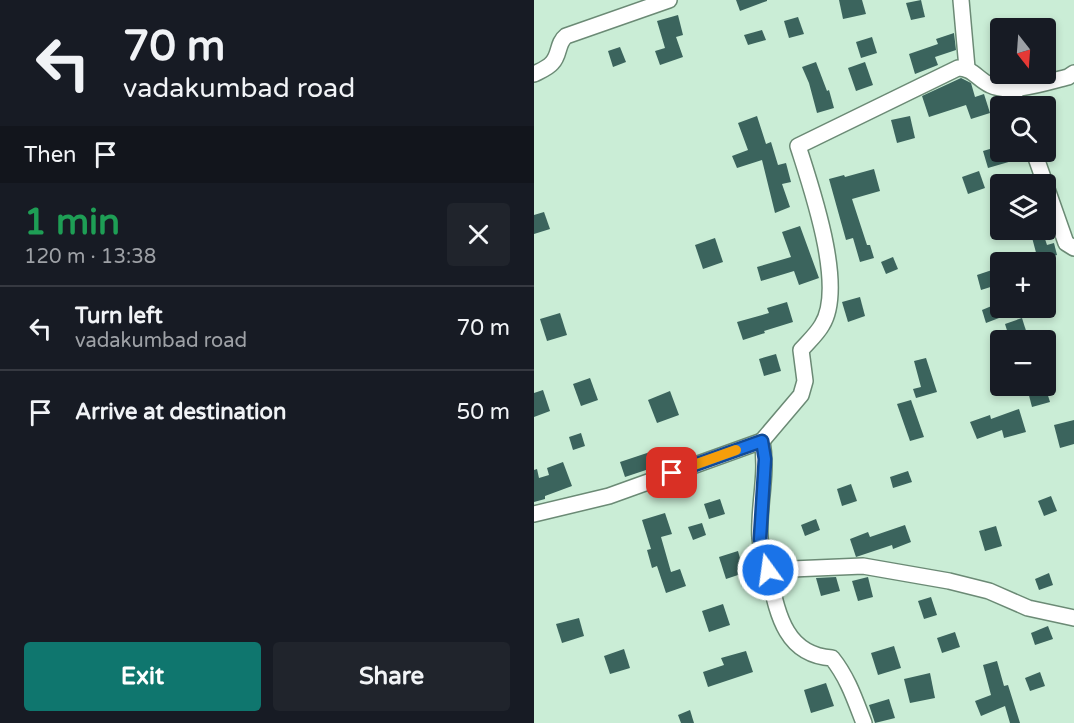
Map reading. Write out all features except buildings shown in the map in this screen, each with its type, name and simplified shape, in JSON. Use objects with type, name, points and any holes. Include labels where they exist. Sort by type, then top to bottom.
[{"type":"street","points":[[534,74],[551,65],[556,58],[561,39],[566,36],[669,0]]},
{"type":"street","points":[[961,0],[967,68]]},
{"type":"street","points":[[534,514],[609,496],[762,441],[801,395],[805,381],[801,350],[823,324],[829,306],[830,281],[821,221],[798,146],[958,68],[967,68],[989,85],[1006,90],[1068,77],[1074,73]]},
{"type":"street","points":[[1012,89],[1014,96]]},
{"type":"street","points":[[1038,162],[1066,243],[1074,248]]},
{"type":"street","points":[[762,441],[765,459],[760,539],[774,599],[789,638],[804,651],[818,657],[832,658],[849,683],[864,723]]},
{"type":"street","points":[[768,570],[863,566],[979,588],[1028,608],[1074,618]]},
{"type":"slow traffic","points":[[694,465],[736,450]]},
{"type":"route","points":[[672,473],[762,441],[765,459],[760,539],[768,570]]}]
